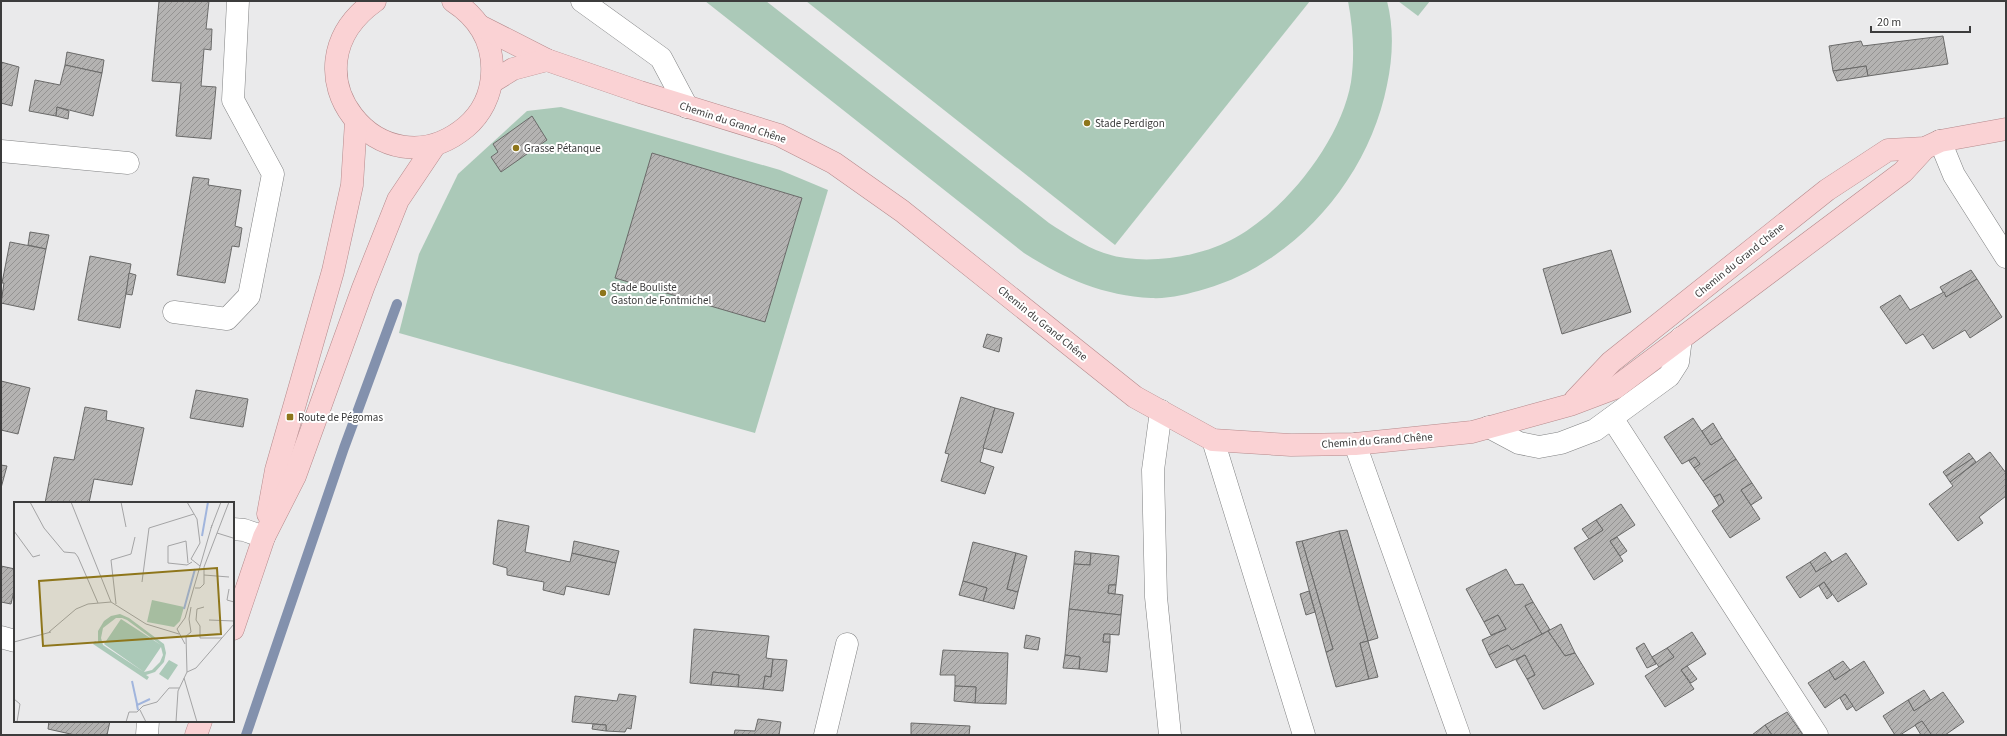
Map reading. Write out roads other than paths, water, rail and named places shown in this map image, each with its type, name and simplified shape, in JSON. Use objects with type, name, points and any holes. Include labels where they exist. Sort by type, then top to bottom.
[{"type":"main road","points":[[375,1],[360,11],[347,27],[339,45],[335,66],[337,86],[342,98],[356,121],[372,135],[392,144],[414,147],[435,145],[456,136],[472,121],[485,104],[492,82],[493,63],[489,43],[480,26],[467,10],[453,1]]},
{"type":"main road","name":"Chemin du Grand Chêne","points":[[480,26],[547,60],[687,107],[779,135],[834,163],[902,211],[1135,397],[1213,440],[1291,445],[1355,444],[1472,432],[1570,405],[1615,388],[1903,172],[1933,145]]},
{"type":"main road","points":[[492,82],[513,69],[547,60]]},
{"type":"main road","points":[[264,537],[276,470],[333,270],[350,193],[356,121]]},
{"type":"main road","name":"Chemin du Grand Chêne","points":[[1570,405],[1611,362],[1826,190],[1888,150],[1933,145],[2006,129]]},
{"type":"main road","points":[[234,626],[264,537],[295,476],[362,288],[398,200],[435,145]]},
{"type":"main road","points":[[196,735],[201,722]]},
{"type":"street","points":[[174,312],[227,319],[249,296],[273,174],[233,100],[238,1]]},
{"type":"street","points":[[582,1],[661,58],[687,107]]},
{"type":"street","points":[[1933,145],[2006,256]]},
{"type":"street","points":[[1,151],[128,163]]},
{"type":"street","points":[[1489,427],[1519,443],[1539,447],[1561,443],[1595,430],[1668,376],[1678,362],[1681,338]]},
{"type":"street","points":[[1161,412],[1153,470],[1156,597],[1170,735]]},
{"type":"street","points":[[1612,418],[1817,735]]},
{"type":"street","points":[[1213,440],[1304,735]]},
{"type":"street","points":[[1355,444],[1459,735]]},
{"type":"street","points":[[234,529],[244,530],[264,537]]},
{"type":"street","points":[[1,637],[14,641]]},
{"type":"street","points":[[825,735],[846,644]]},
{"type":"street","points":[[147,735],[148,722]]},
{"type":"waterway","points":[[246,735],[344,448],[397,304]]},
{"type":"place","name":"Stade Perdigon","points":[[1087,123]]},
{"type":"place","name":"Grasse Pétanque","points":[[516,148]]},
{"type":"place","name":"Stade Bouliste Gaston de Fontmichel","points":[[603,293]]},
{"type":"place","name":"Route de Pégomas","points":[[290,417]]}]
